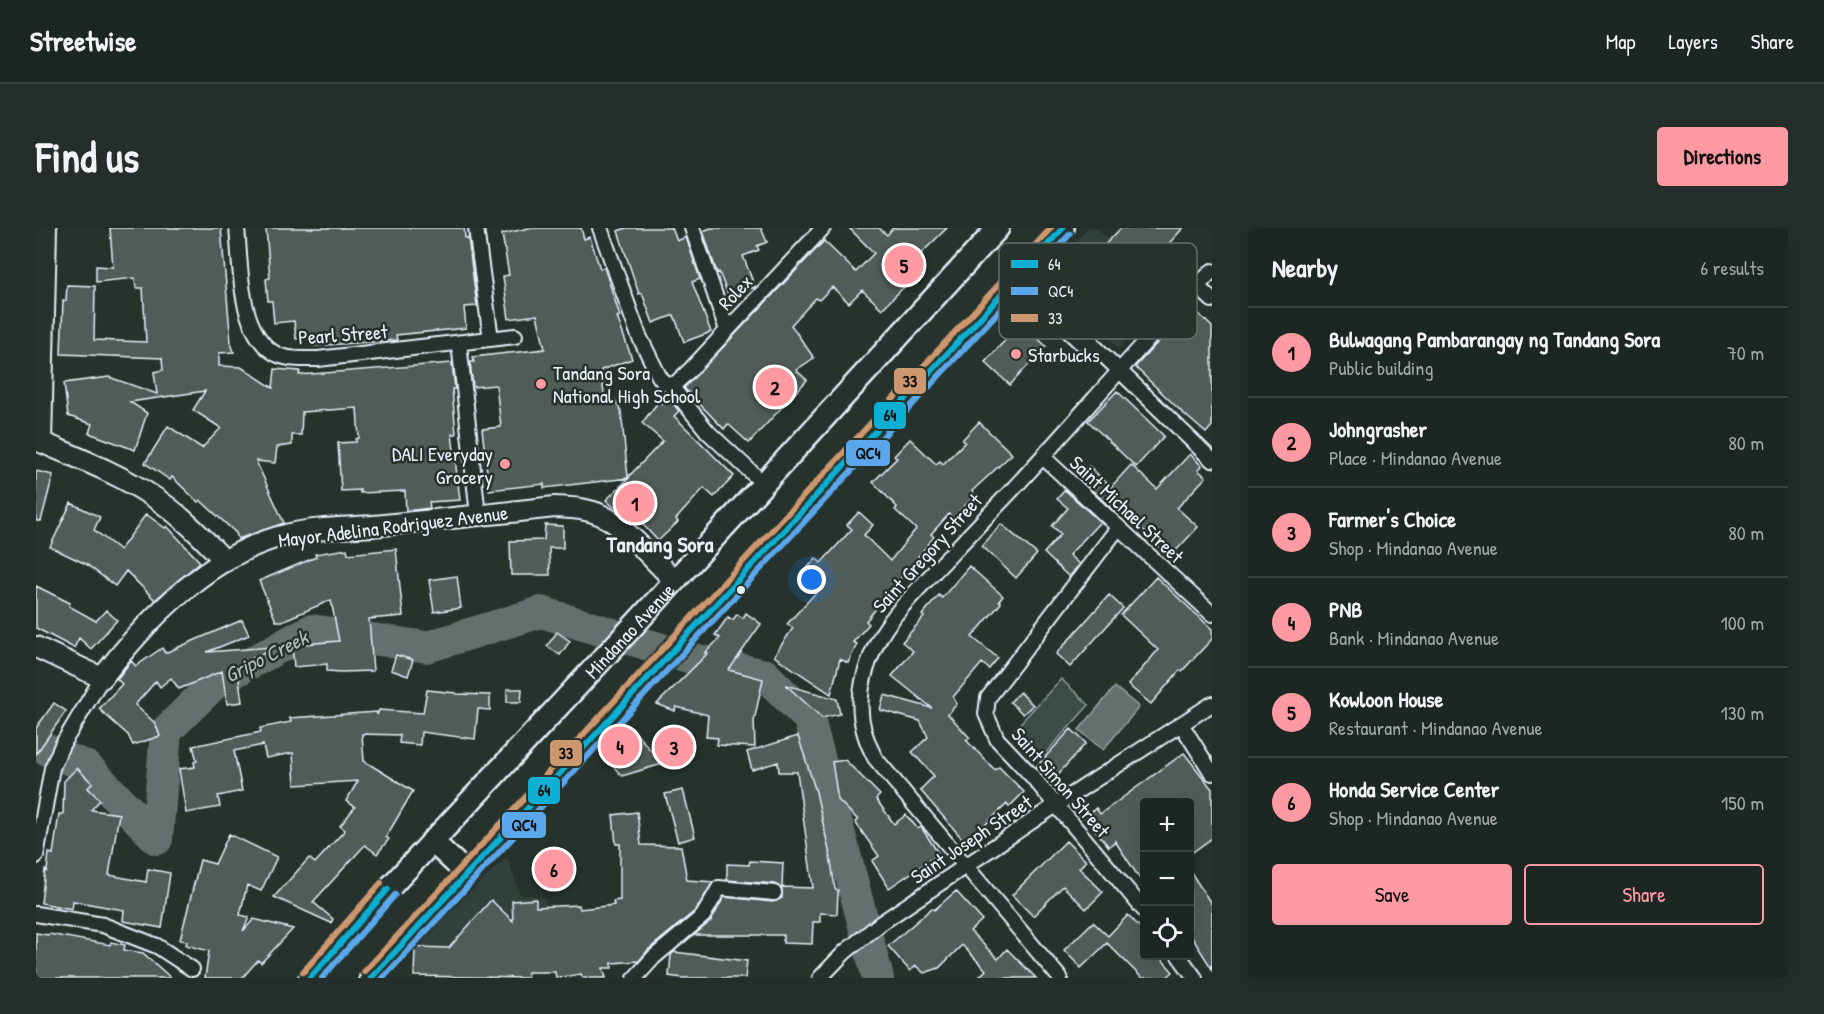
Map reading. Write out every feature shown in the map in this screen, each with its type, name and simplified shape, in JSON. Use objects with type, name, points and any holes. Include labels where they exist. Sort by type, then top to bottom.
[{"type":"main road","name":"Mindanao Avenue","points":[[310,978],[432,841],[675,581],[998,228]]},
{"type":"main road","points":[[1049,243],[1063,228]]},
{"type":"main road","points":[[378,976],[467,874],[999,298]]},
{"type":"main road","points":[[432,841],[467,874]]},
{"type":"street","points":[[46,228],[38,442],[115,474],[150,495],[181,518],[225,561]]},
{"type":"street","name":"Pearl Street","points":[[237,228],[246,314],[254,333],[276,354],[293,359],[318,359],[515,336]]},
{"type":"street","points":[[476,228],[491,339]]},
{"type":"street","points":[[600,228],[639,336],[658,376],[664,382],[673,384],[708,432],[764,484]]},
{"type":"street","points":[[692,228],[727,330]]},
{"type":"street","name":"Rolex","points":[[673,384],[823,228]]},
{"type":"street","name":"Saint Gregory Street","points":[[1197,286],[1212,271]]},
{"type":"street","points":[[1197,286],[1212,300]]},
{"type":"street","points":[[1077,339],[1080,342],[1092,344],[1212,459]]},
{"type":"street","name":"Saint Gregory Street","points":[[1060,978],[875,758],[862,728],[861,693],[873,652],[882,633],[895,615],[1043,457],[1149,339]]},
{"type":"street","points":[[459,343],[478,515]]},
{"type":"street","name":"Saint Michael Street","points":[[1043,457],[1212,614]]},
{"type":"street","name":"Mayor Adelina Rodriguez Avenue","points":[[102,678],[161,609],[225,561],[254,546],[287,535],[555,507],[584,509],[603,516],[621,529],[675,581]]},
{"type":"street","name":"Saint Simon Street","points":[[1118,528],[988,698],[986,714],[997,739],[1141,906]]},
{"type":"street","points":[[36,647],[102,678],[59,751],[52,768],[36,856]]},
{"type":"street","name":"Saint Joseph Street","points":[[820,978],[845,952],[881,923],[1056,805],[1212,704]]},
{"type":"street","points":[[1181,724],[1212,773]]},
{"type":"street","points":[[635,978],[654,957],[703,916],[719,888],[774,893]]},
{"type":"street","points":[[36,914],[103,926],[157,946],[192,969]]},
{"type":"street","points":[[1182,960],[1195,978]]},
{"type":"shaded area","points":[[1088,228],[1097,228],[1113,243],[1074,243]]},
{"type":"shaded area","points":[[1110,339],[1128,339],[1119,348]]},
{"type":"shaded area","points":[[1061,679],[1089,705],[1041,758],[1012,732]]},
{"type":"shaded area","points":[[1115,687],[1139,707],[1103,750],[1079,730]]},
{"type":"shaded area","points":[[507,857],[520,894],[545,898],[548,947],[412,947]]},
{"type":"building","points":[[110,228],[221,228],[231,343],[234,352],[219,353],[219,366],[241,367],[273,388],[275,369],[300,371],[299,375],[452,363],[456,434],[452,434],[460,500],[429,502],[430,508],[406,511],[405,491],[360,493],[360,490],[341,491],[338,443],[356,442],[359,438],[357,408],[302,412],[301,435],[292,435],[292,445],[277,447],[275,463],[256,461],[284,523],[238,539],[236,533],[172,477],[170,480],[145,463],[168,426],[202,448],[221,428],[193,410],[205,391],[130,402],[147,413],[135,450],[89,433],[92,424],[68,416],[64,383],[109,377],[157,394],[154,372],[163,370],[162,358],[61,354],[63,300],[66,301],[67,285],[95,286],[94,340],[146,342],[143,288],[136,288],[135,278],[96,282],[96,266],[113,267]]},
{"type":"building","points":[[266,228],[464,228],[465,238],[468,238],[477,306],[464,307],[466,328],[396,335],[397,340],[313,346],[312,337],[296,339],[294,321],[274,323],[272,301],[268,301],[266,279],[270,278]]},
{"type":"building","points":[[529,228],[581,228],[584,239],[590,237],[600,269],[604,267],[620,316],[617,317],[632,359],[601,370],[605,401],[615,400],[621,411],[628,477],[663,441],[642,423],[659,401],[662,404],[668,397],[679,411],[674,416],[734,476],[714,497],[704,488],[676,519],[678,522],[658,541],[626,506],[619,512],[606,500],[629,478],[544,488],[544,484],[489,490],[482,429],[501,427],[496,385],[473,387],[470,362],[474,362],[473,357],[545,349],[537,315],[509,319],[503,276],[509,275],[502,234]]},
{"type":"building","points":[[626,228],[672,228],[677,241],[686,237],[700,279],[692,282],[711,332],[684,342],[674,315],[653,323],[642,293],[639,294],[618,231]]},
{"type":"building","points":[[711,228],[761,228],[767,242],[757,246],[759,250],[743,256],[755,287],[729,297],[719,272],[717,273],[703,231]]},
{"type":"building","points":[[849,228],[879,228],[887,235],[893,228],[947,228],[895,279],[904,287],[882,309],[862,290],[849,303],[832,287],[819,300],[816,298],[791,325],[814,358],[796,370],[807,380],[749,443],[728,424],[724,429],[684,388],[824,241],[856,272],[874,253]]},
{"type":"building","points":[[1121,228],[1183,228],[1169,243],[1107,243]]},
{"type":"building","points":[[1197,312],[1212,327],[1212,426],[1206,433],[1135,367],[1161,339],[1197,339]]},
{"type":"building","name":"Starbucks","points":[[1006,339],[1038,339],[1046,346],[1010,385],[985,362]]},
{"type":"building","points":[[1117,391],[1164,436],[1136,467],[1088,421]]},
{"type":"building","points":[[979,422],[1012,454],[972,491],[975,495],[953,518],[949,514],[931,534],[934,537],[866,621],[869,624],[853,642],[857,644],[848,663],[840,659],[831,694],[774,656],[793,628],[787,624],[820,588],[803,573],[816,558],[821,563],[852,529],[847,525],[859,512],[873,525],[864,535],[890,561],[916,529],[895,510],[897,507],[873,482],[897,458],[894,456],[910,439],[936,464],[940,461],[943,464],[965,442],[962,440]]},
{"type":"building","points":[[1190,454],[1202,466],[1198,470],[1206,477],[1177,508],[1198,527],[1170,557],[1126,514],[1115,505],[1112,509],[1078,477],[1089,466],[1111,487],[1131,465],[1157,489]]},
{"type":"building","points":[[36,471],[53,475],[41,521],[36,521]]},
{"type":"building","points":[[1065,490],[1100,522],[1069,555],[1079,564],[1069,577],[1044,553],[1061,534],[1052,526],[1068,508],[1057,499]]},
{"type":"building","points":[[71,503],[100,517],[94,530],[120,550],[146,514],[165,528],[167,526],[200,562],[155,600],[126,571],[115,586],[86,564],[50,547]]},
{"type":"building","points":[[1001,524],[1037,554],[1016,578],[982,546]]},
{"type":"building","points":[[545,525],[563,526],[563,548],[549,548],[550,575],[511,575],[510,541],[544,540]]},
{"type":"building","points":[[347,549],[348,554],[396,549],[403,616],[369,619],[373,671],[327,671],[327,664],[294,667],[292,645],[339,641],[331,600],[282,621],[276,621],[259,581],[316,557],[315,554]]},
{"type":"building","points":[[969,566],[1003,596],[999,601],[1001,603],[972,637],[998,658],[989,669],[982,663],[953,697],[957,704],[948,714],[970,738],[966,740],[995,770],[999,767],[1024,792],[1009,807],[1007,804],[966,843],[920,790],[934,776],[912,752],[928,737],[920,721],[880,710],[884,695],[932,708],[892,676],[913,651],[902,642],[924,617],[922,615],[939,595],[942,598]]},
{"type":"building","points":[[457,576],[461,608],[434,612],[429,580]]},
{"type":"building","points":[[1156,577],[1212,629],[1212,639],[1182,671],[1180,670],[1151,704],[1128,685],[1158,650],[1121,615]]},
{"type":"building","points":[[36,586],[70,603],[69,606],[96,621],[106,610],[117,620],[91,649],[79,638],[74,648],[36,628]]},
{"type":"building","points":[[1109,595],[1123,608],[1070,667],[1056,654]]},
{"type":"building","points":[[746,613],[761,624],[729,670],[763,679],[754,721],[755,747],[717,745],[718,738],[706,737],[708,715],[676,707],[675,711],[657,704],[708,653],[705,653],[720,638],[715,635],[728,617],[733,620],[737,614],[743,618]]},
{"type":"building","points":[[242,620],[249,635],[207,652],[272,647],[272,650],[237,665],[242,702],[227,704],[222,671],[179,689],[171,678],[160,687],[156,681],[135,705],[155,723],[160,736],[133,745],[128,735],[99,709],[122,684],[117,679],[131,661],[136,666],[162,648],[165,653]]},
{"type":"building","points":[[557,632],[570,641],[560,655],[547,646]]},
{"type":"building","points":[[396,655],[413,660],[408,676],[391,670]]},
{"type":"building","points":[[786,685],[837,699],[840,714],[822,718]]},
{"type":"building","points":[[507,689],[522,689],[521,702],[507,702]]},
{"type":"building","points":[[427,690],[490,695],[490,710],[478,709],[475,739],[421,732],[420,745],[399,743],[400,735],[362,734],[364,761],[413,791],[386,837],[389,839],[377,854],[365,845],[313,902],[333,919],[331,923],[274,897],[309,858],[315,863],[345,830],[340,826],[355,807],[346,801],[358,781],[295,785],[293,753],[266,758],[263,745],[234,751],[242,791],[218,796],[220,807],[186,813],[179,769],[195,767],[194,762],[197,761],[193,746],[261,732],[260,728],[291,722],[290,718],[377,712],[377,715],[379,710],[423,713]]},
{"type":"building","points":[[1020,692],[1033,705],[1023,714],[1010,702]]},
{"type":"building","points":[[54,703],[66,711],[36,754],[36,728]]},
{"type":"building","points":[[632,728],[662,764],[622,776],[603,755]]},
{"type":"building","points":[[1071,729],[1086,743],[1052,781],[1036,767]]},
{"type":"building","points":[[798,736],[816,792],[835,889],[838,890],[837,914],[820,913],[820,922],[813,922],[812,944],[783,943],[783,935],[694,935],[711,921],[724,897],[773,902],[782,898],[782,889],[775,884],[727,880],[727,864],[749,865],[750,861],[783,863],[782,887],[813,888],[797,772],[779,772],[778,762],[752,770],[747,752]]},
{"type":"building","points":[[1184,753],[1212,789],[1212,838],[1194,851],[1194,798],[1140,798],[1140,879],[1115,841],[1109,847],[1085,818],[1096,808],[1100,814]]},
{"type":"building","points":[[845,760],[880,795],[876,799],[894,824],[906,815],[918,829],[921,827],[939,854],[889,888],[872,861],[879,856],[855,822],[858,820],[838,800],[832,762]]},
{"type":"building","points":[[77,768],[92,783],[88,788],[100,800],[91,810],[119,814],[109,875],[146,882],[148,869],[170,873],[162,928],[123,921],[124,910],[73,901],[72,909],[41,903],[49,853],[53,854],[59,814],[63,814],[64,781]]},
{"type":"building","points":[[683,790],[695,837],[678,842],[665,794]]},
{"type":"building","points":[[637,812],[641,845],[681,846],[687,880],[713,882],[696,910],[648,950],[639,961],[612,963],[612,968],[603,968],[606,978],[583,978],[581,974],[556,978],[555,972],[528,972],[527,978],[414,976],[417,947],[449,948],[491,900],[513,921],[512,901],[536,899],[536,907],[579,905],[580,909],[614,905],[613,901],[620,900],[620,844],[616,844],[613,815]]},
{"type":"building","points":[[229,834],[277,857],[261,891],[247,885],[240,915],[249,917],[243,931],[254,919],[293,929],[261,963],[258,960],[242,978],[205,978],[209,951],[186,945],[187,941],[180,940],[200,860],[215,864]]},
{"type":"building","points":[[1066,841],[1086,861],[1079,868],[1103,892],[1086,909],[1063,886],[1033,916],[1012,895]]},
{"type":"building","points":[[1194,877],[1212,905],[1212,969],[1194,940]]},
{"type":"building","points":[[956,891],[982,920],[970,931],[998,959],[1007,949],[1036,978],[978,978],[986,970],[962,945],[939,968],[924,973],[916,966],[910,971],[888,946],[932,908],[934,910]]},
{"type":"building","points":[[1128,915],[1140,927],[1140,960],[1162,960],[1173,972],[1166,978],[1142,978],[1107,943],[1081,968],[1064,950],[1093,922],[1108,936]]},
{"type":"building","points":[[36,933],[110,945],[111,942],[125,945],[124,950],[143,953],[171,978],[36,978]]},
{"type":"building","points":[[674,952],[747,961],[745,978],[669,976],[671,955]]},
{"type":"waterway","name":"Gripo Creek","points":[[36,745],[87,767],[157,839],[166,731],[216,682],[311,630],[427,647],[541,612],[701,661],[765,675],[809,719],[878,978]]},
{"type":"transit line","name":"33","points":[[1037,243],[1051,228]]},
{"type":"transit line","name":"64","points":[[1049,243],[1063,228]]},
{"type":"transit line","name":"QC4","points":[[1062,243],[1070,234]]},
{"type":"transit line","name":"33","points":[[364,972],[999,284]]},
{"type":"transit line","name":"64","points":[[371,978],[999,297]]},
{"type":"transit line","name":"QC4","points":[[383,978],[999,311]]},
{"type":"transit line","name":"33","points":[[303,972],[381,883]]},
{"type":"transit line","name":"64","points":[[310,978],[388,889]]},
{"type":"transit line","name":"QC4","points":[[322,978],[395,895]]},
{"type":"place","name":"Kowloon House","points":[[904,265]]},
{"type":"place","name":"Starbucks","points":[[1016,354]]},
{"type":"place","name":"Tandang Sora National High School","points":[[541,384]]},
{"type":"place","name":"Johngrasher","points":[[775,387]]},
{"type":"place","name":"DALI Everyday Grocery","points":[[505,464]]},
{"type":"place","name":"Bulwagang Pambarangay ng Tandang Sora","points":[[635,503]]},
{"type":"place","name":"PNB","points":[[620,746]]},
{"type":"place","name":"Farmer's Choice","points":[[674,747]]},
{"type":"place","name":"Honda Service Center","points":[[554,869]]},
{"type":"district","name":"Tandang Sora","points":[[660,544]]}]
